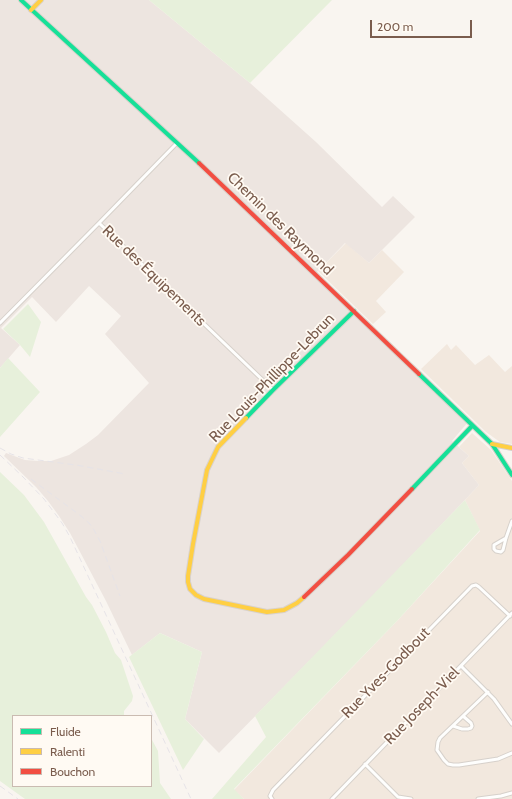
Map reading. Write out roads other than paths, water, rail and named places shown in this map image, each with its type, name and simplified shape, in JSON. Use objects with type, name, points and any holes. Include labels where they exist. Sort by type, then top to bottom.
[{"type":"street","name":"Chemin des Raymond","points":[[22,0],[31,10],[177,143],[492,444],[512,475]]},
{"type":"street","points":[[31,10],[41,0]]},
{"type":"street","name":"Rue des Équipements","points":[[177,143],[99,223],[273,390]]},
{"type":"street","points":[[0,323],[99,223]]},
{"type":"street","name":"Rue Louis-Phillippe-Lebrun","points":[[354,311],[273,390],[218,447],[207,470],[192,544],[188,582],[190,589],[196,595],[204,599],[267,612],[284,610],[297,603],[348,555],[472,426]]},
{"type":"street","points":[[492,444],[512,448]]},
{"type":"street","points":[[506,538],[494,545],[494,549],[496,551],[501,552],[503,550],[512,521]]},
{"type":"street","name":"Rue Yves-Godbout","points":[[272,799],[270,796],[273,790],[467,589],[476,585],[511,614]]},
{"type":"street","name":"Rue Joseph-Viel","points":[[332,799],[511,614]]},
{"type":"street","points":[[461,666],[488,692],[512,724]]},
{"type":"street","points":[[488,692],[440,738],[437,745],[437,750],[448,764],[460,765],[498,759],[512,753]]},
{"type":"street","points":[[453,726],[468,730],[471,728],[471,723],[463,716]]},
{"type":"street","points":[[365,764],[398,797],[411,799]]},
{"type":"street","points":[[478,799],[512,793]]},
{"type":"railway","points":[[0,448],[23,458],[76,465],[125,474]]},
{"type":"railway","points":[[0,455],[44,499],[62,523],[70,537],[191,799]]},
{"type":"railway","points":[[31,479],[90,524],[100,541],[120,596]]},
{"type":"railway","points":[[0,786],[18,799]]}]
